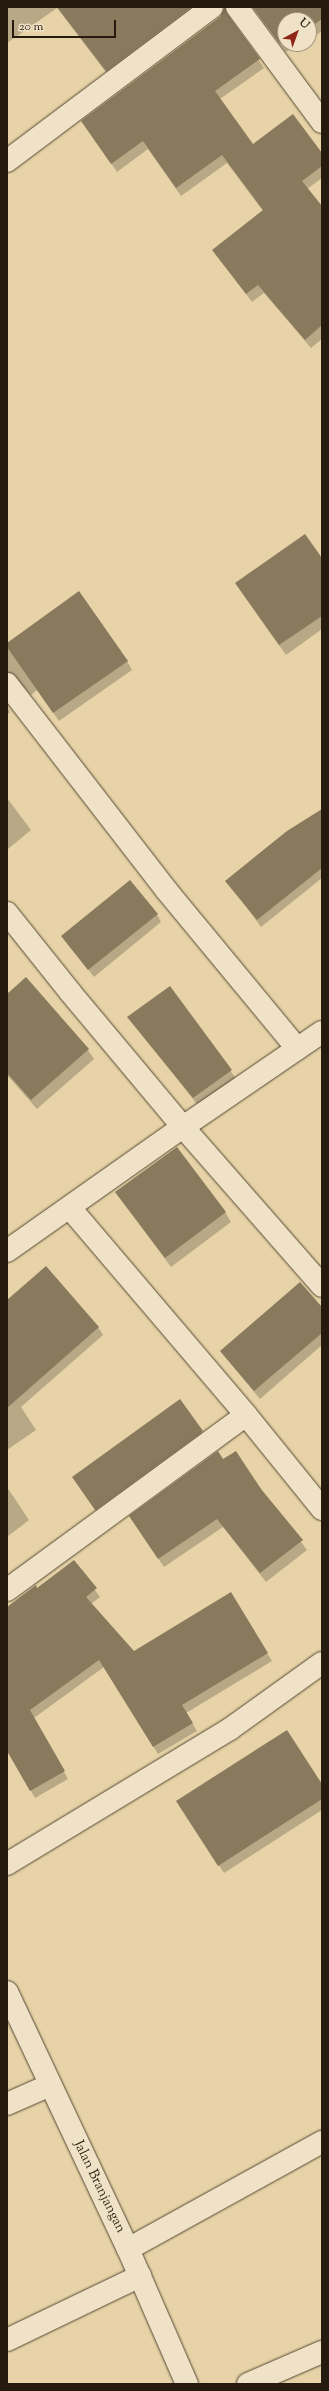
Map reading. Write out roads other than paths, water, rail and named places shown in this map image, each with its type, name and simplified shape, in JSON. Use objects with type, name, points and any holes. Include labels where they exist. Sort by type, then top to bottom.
[{"type":"street","points":[[7,161],[212,7]]},
{"type":"street","points":[[237,7],[322,122]]},
{"type":"street","points":[[7,684],[168,891],[297,1048]]},
{"type":"street","points":[[7,913],[70,992],[183,1127],[322,1286]]},
{"type":"street","points":[[7,1251],[183,1127],[322,1032]]},
{"type":"street","points":[[70,1208],[246,1415],[322,1509]]},
{"type":"street","points":[[7,1590],[246,1415]]},
{"type":"street","points":[[7,1864],[230,1729],[322,1663]]},
{"type":"street","name":"Jalan Branjangan","points":[[7,1992],[128,2249],[185,2384]]},
{"type":"street","points":[[7,2104],[50,2085]]},
{"type":"street","points":[[128,2249],[322,2142]]},
{"type":"street","points":[[7,2340],[140,2276]]},
{"type":"street","points":[[248,2384],[322,2352]]}]
